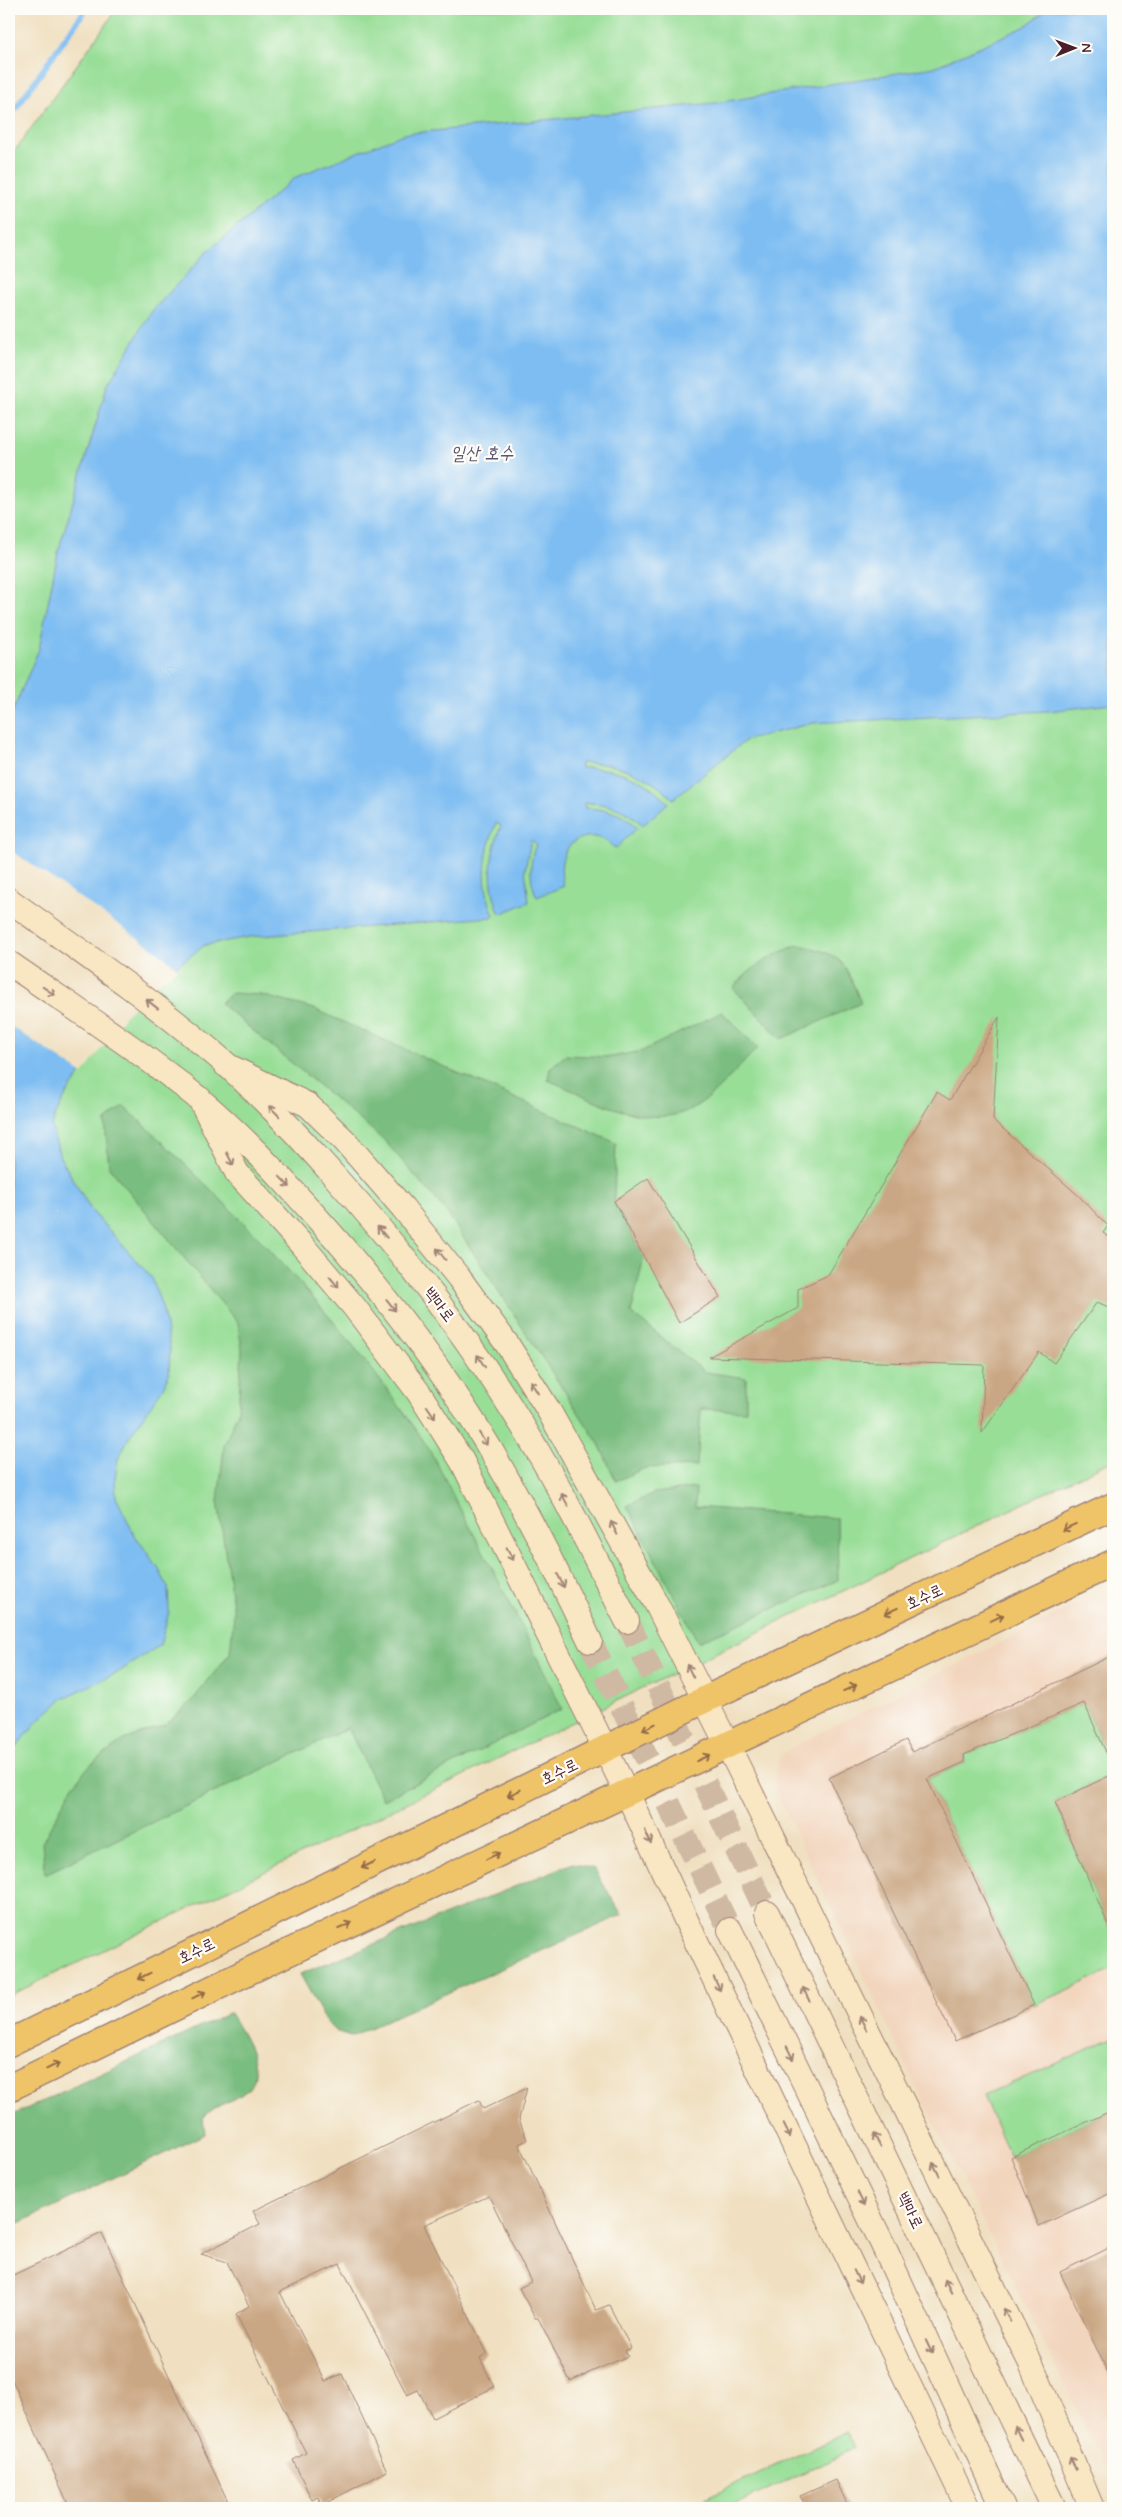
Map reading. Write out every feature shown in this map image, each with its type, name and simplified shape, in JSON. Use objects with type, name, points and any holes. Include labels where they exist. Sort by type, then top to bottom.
[{"type":"main road","name":"백마로","points":[[9,900],[149,1001],[190,1034],[226,1065],[292,1130],[349,1192],[453,1322],[522,1425],[562,1494],[627,1621]]},
{"type":"main road","points":[[9,963],[200,1099],[261,1157],[324,1225],[380,1290],[467,1412],[511,1486],[590,1641]]},
{"type":"main road","points":[[226,1065],[308,1105],[373,1172],[465,1286],[507,1344],[569,1444],[657,1605],[728,1746],[1032,2366],[1092,2508]]},
{"type":"main road","points":[[200,1099],[237,1173],[356,1308],[398,1364],[447,1436],[484,1501],[627,1793],[968,2508]]},
{"type":"main road","name":"호수로","points":[[9,2043],[604,1748],[1113,1506]]},
{"type":"main road","points":[[9,2088],[257,1967],[1113,1563]]},
{"type":"main road","name":"백마로","points":[[767,1913],[1054,2508]]},
{"type":"main road","points":[[730,1930],[883,2245],[1003,2508]]},
{"type":"shaded area","points":[[1113,1586],[1113,2483],[920,2094],[778,1796],[774,1778],[779,1757],[792,1747]]},
{"type":"green space","points":[[117,9],[1113,9],[1113,1460],[9,1996],[9,159]]},
{"type":"green space","points":[[799,945],[826,952],[841,962],[861,1003],[781,1039],[733,988],[763,962]]},
{"type":"green space","points":[[232,993],[261,995],[314,1009],[616,1143],[614,1201],[644,1257],[631,1313],[705,1372],[746,1378],[746,1411],[701,1409],[697,1466],[645,1468],[616,1481],[599,1444],[446,1211],[383,1139],[220,1003]]},
{"type":"green space","points":[[722,1012],[758,1048],[719,1088],[693,1108],[675,1115],[657,1117],[638,1115],[601,1103],[548,1080],[550,1068],[566,1055],[611,1057],[642,1051]]},
{"type":"green space","points":[[124,1106],[205,1183],[282,1263],[389,1391],[421,1437],[436,1463],[499,1582],[562,1709],[383,1800],[348,1728],[45,1874],[42,1843],[72,1787],[90,1765],[124,1740],[165,1725],[191,1702],[230,1653],[234,1614],[218,1501],[224,1446],[238,1411],[242,1350],[238,1323],[109,1167],[105,1122]]},
{"type":"green space","points":[[696,1488],[695,1507],[837,1518],[838,1580],[698,1642],[627,1506],[654,1493]]},
{"type":"green space","points":[[1084,1703],[1113,1768],[1113,1774],[1055,1802],[1113,1936],[1113,1969],[1034,2005],[927,1779],[965,1763],[964,1755]]},
{"type":"green space","points":[[573,1863],[594,1869],[622,1915],[351,2036],[335,2031],[327,2023],[300,1974]]},
{"type":"green space","points":[[230,2013],[252,2055],[255,2076],[251,2086],[242,2094],[213,2109],[203,2118],[205,2134],[9,2228],[9,2117]]},
{"type":"green space","points":[[1113,2038],[1113,2110],[1011,2157],[983,2096]]},
{"type":"green space","points":[[848,2432],[855,2448],[729,2508],[683,2508]]},
{"type":"water","name":"일산 호수","points":[[1048,9],[1113,9],[1113,704],[1048,711],[813,723],[746,740],[673,799],[653,783],[631,771],[620,767],[595,763],[581,763],[581,768],[606,769],[629,775],[649,786],[668,803],[643,825],[630,815],[616,808],[601,804],[584,803],[585,808],[599,809],[620,815],[637,828],[616,848],[602,839],[589,837],[572,843],[563,858],[561,867],[564,886],[537,897],[532,884],[531,871],[532,857],[536,844],[531,840],[525,870],[529,902],[500,914],[491,881],[494,848],[501,826],[496,823],[486,857],[485,869],[487,892],[494,915],[492,917],[249,937],[205,945],[151,985],[122,1016],[67,1093],[54,1118],[52,1128],[60,1157],[91,1210],[152,1278],[163,1310],[170,1349],[169,1374],[163,1388],[129,1437],[118,1459],[115,1478],[116,1497],[134,1534],[158,1568],[168,1587],[169,1612],[160,1645],[117,1673],[62,1699],[35,1724],[9,1756],[9,720],[39,649],[58,552],[107,386],[152,311],[208,251],[296,177],[403,134],[715,103],[934,67],[1024,27]]},
{"type":"pier","points":[[9,849],[154,949],[178,968],[153,987],[124,1017],[83,1074],[9,1025]]},
{"type":"building","points":[[999,1017],[993,1120],[1079,1196],[1108,1226],[1103,1233],[1113,1240],[1113,1309],[1097,1302],[1054,1363],[1039,1352],[982,1433],[984,1365],[709,1357],[798,1308],[798,1289],[828,1275],[937,1092],[950,1100]]},
{"type":"building","points":[[648,1178],[720,1297],[679,1323],[614,1201]]},
{"type":"building","points":[[1113,1655],[1113,1768],[1084,1703],[964,1755],[965,1762],[927,1779],[1034,2005],[955,2041],[829,1778],[906,1740],[912,1752]]},
{"type":"building","points":[[1113,1774],[1113,1936],[1055,1802]]},
{"type":"building","points":[[527,2088],[519,2119],[527,2140],[519,2144],[596,2310],[609,2305],[631,2348],[625,2351],[628,2356],[570,2381],[538,2318],[535,2318],[519,2288],[531,2282],[489,2196],[424,2225],[487,2353],[480,2358],[494,2387],[433,2418],[418,2390],[407,2395],[340,2264],[280,2292],[325,2381],[342,2374],[387,2471],[322,2505],[318,2497],[312,2500],[293,2460],[306,2453],[236,2314],[249,2306],[227,2262],[201,2254],[260,2224],[253,2211],[479,2100],[483,2109]]},
{"type":"building","points":[[1113,2110],[1113,2192],[1039,2226],[1011,2157]]},
{"type":"building","points":[[102,2233],[231,2508],[70,2508],[9,2373],[9,2277]]},
{"type":"building","points":[[1113,2246],[1113,2383],[1060,2272]]},
{"type":"building","points":[[836,2480],[849,2508],[807,2508],[800,2496]]},
{"type":"waterway","points":[[9,118],[86,9]]},
{"type":"tunnel","points":[[627,1621],[767,1913]]},
{"type":"tunnel","points":[[590,1641],[730,1930]]}]
